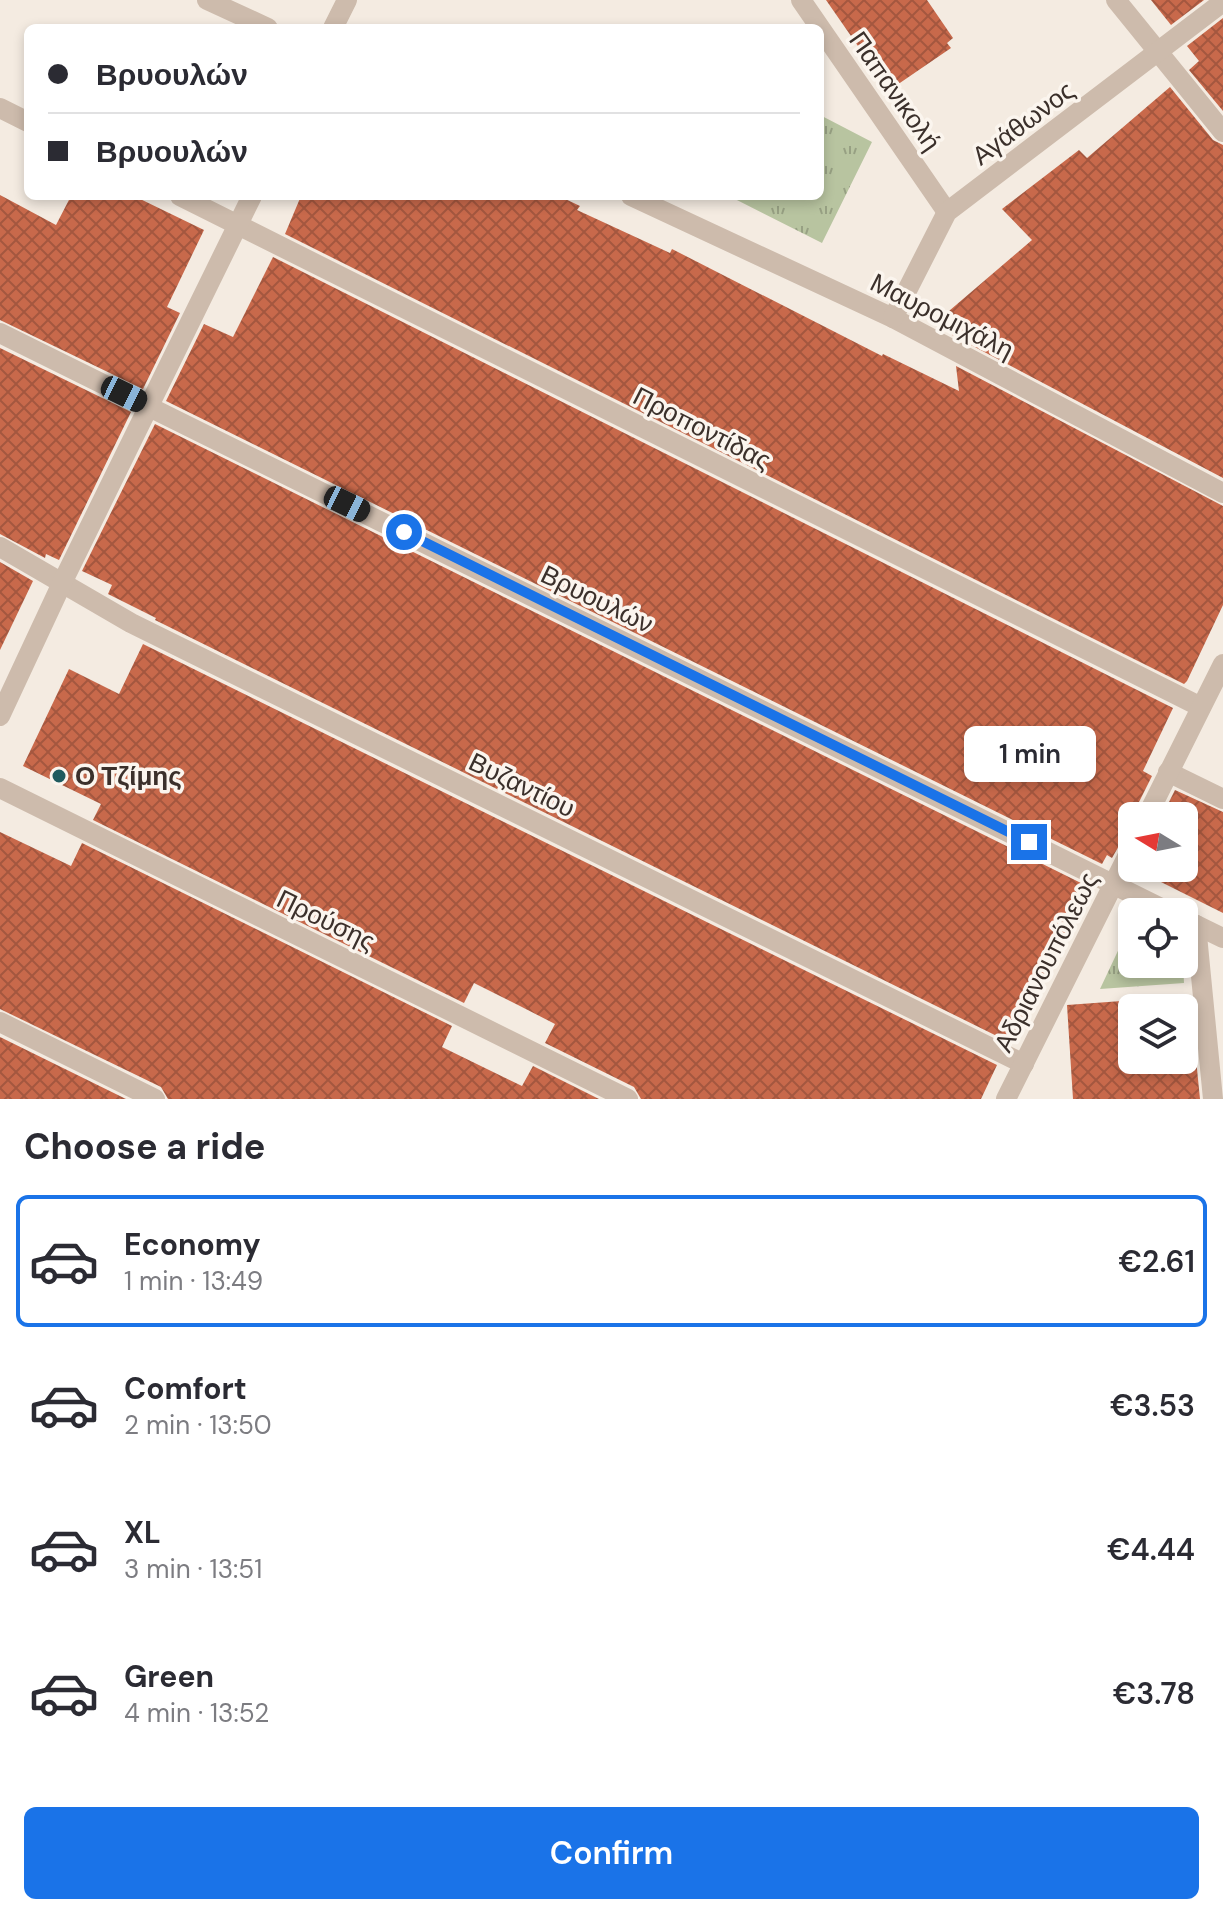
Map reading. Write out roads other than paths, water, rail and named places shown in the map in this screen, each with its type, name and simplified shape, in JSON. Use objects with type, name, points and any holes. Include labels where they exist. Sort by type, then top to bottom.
[{"type":"street","points":[[207,0],[259,24]]},
{"type":"street","points":[[335,24],[347,0]]},
{"type":"street","name":"Παπανικολή","points":[[801,0],[818,24]]},
{"type":"street","points":[[1116,0],[1223,132]]},
{"type":"street","name":"Αγάθωνος","points":[[893,318],[947,212],[1223,2]]},
{"type":"street","name":"Παπανικολή","points":[[824,33],[947,212]]},
{"type":"street","points":[[0,108],[24,120]]},
{"type":"street","name":"Προποντίδας","points":[[188,200],[1201,707]]},
{"type":"street","points":[[0,716],[250,200]]},
{"type":"street","name":"Μαυρομιχάλη","points":[[640,200],[893,318],[1223,493]]},
{"type":"street","name":"Βρυουλών","points":[[0,333],[1142,898]]},
{"type":"street","name":"Βυζαντίου","points":[[0,547],[131,623],[1024,1064]]},
{"type":"street","points":[[1154,802],[1223,664]]},
{"type":"street","points":[[1168,772],[1223,799]]},
{"type":"street","name":"Προύσης","points":[[0,788],[628,1099]]},
{"type":"street","name":"Αδριανουπόλεως","points":[[1006,1099],[1118,876]]},
{"type":"street","points":[[1198,926],[1223,938]]},
{"type":"street","points":[[1197,978],[1213,1099]]},
{"type":"street","points":[[0,1022],[155,1099]]},
{"type":"place","name":"Ο Τζίμης","points":[[59,776]]}]
